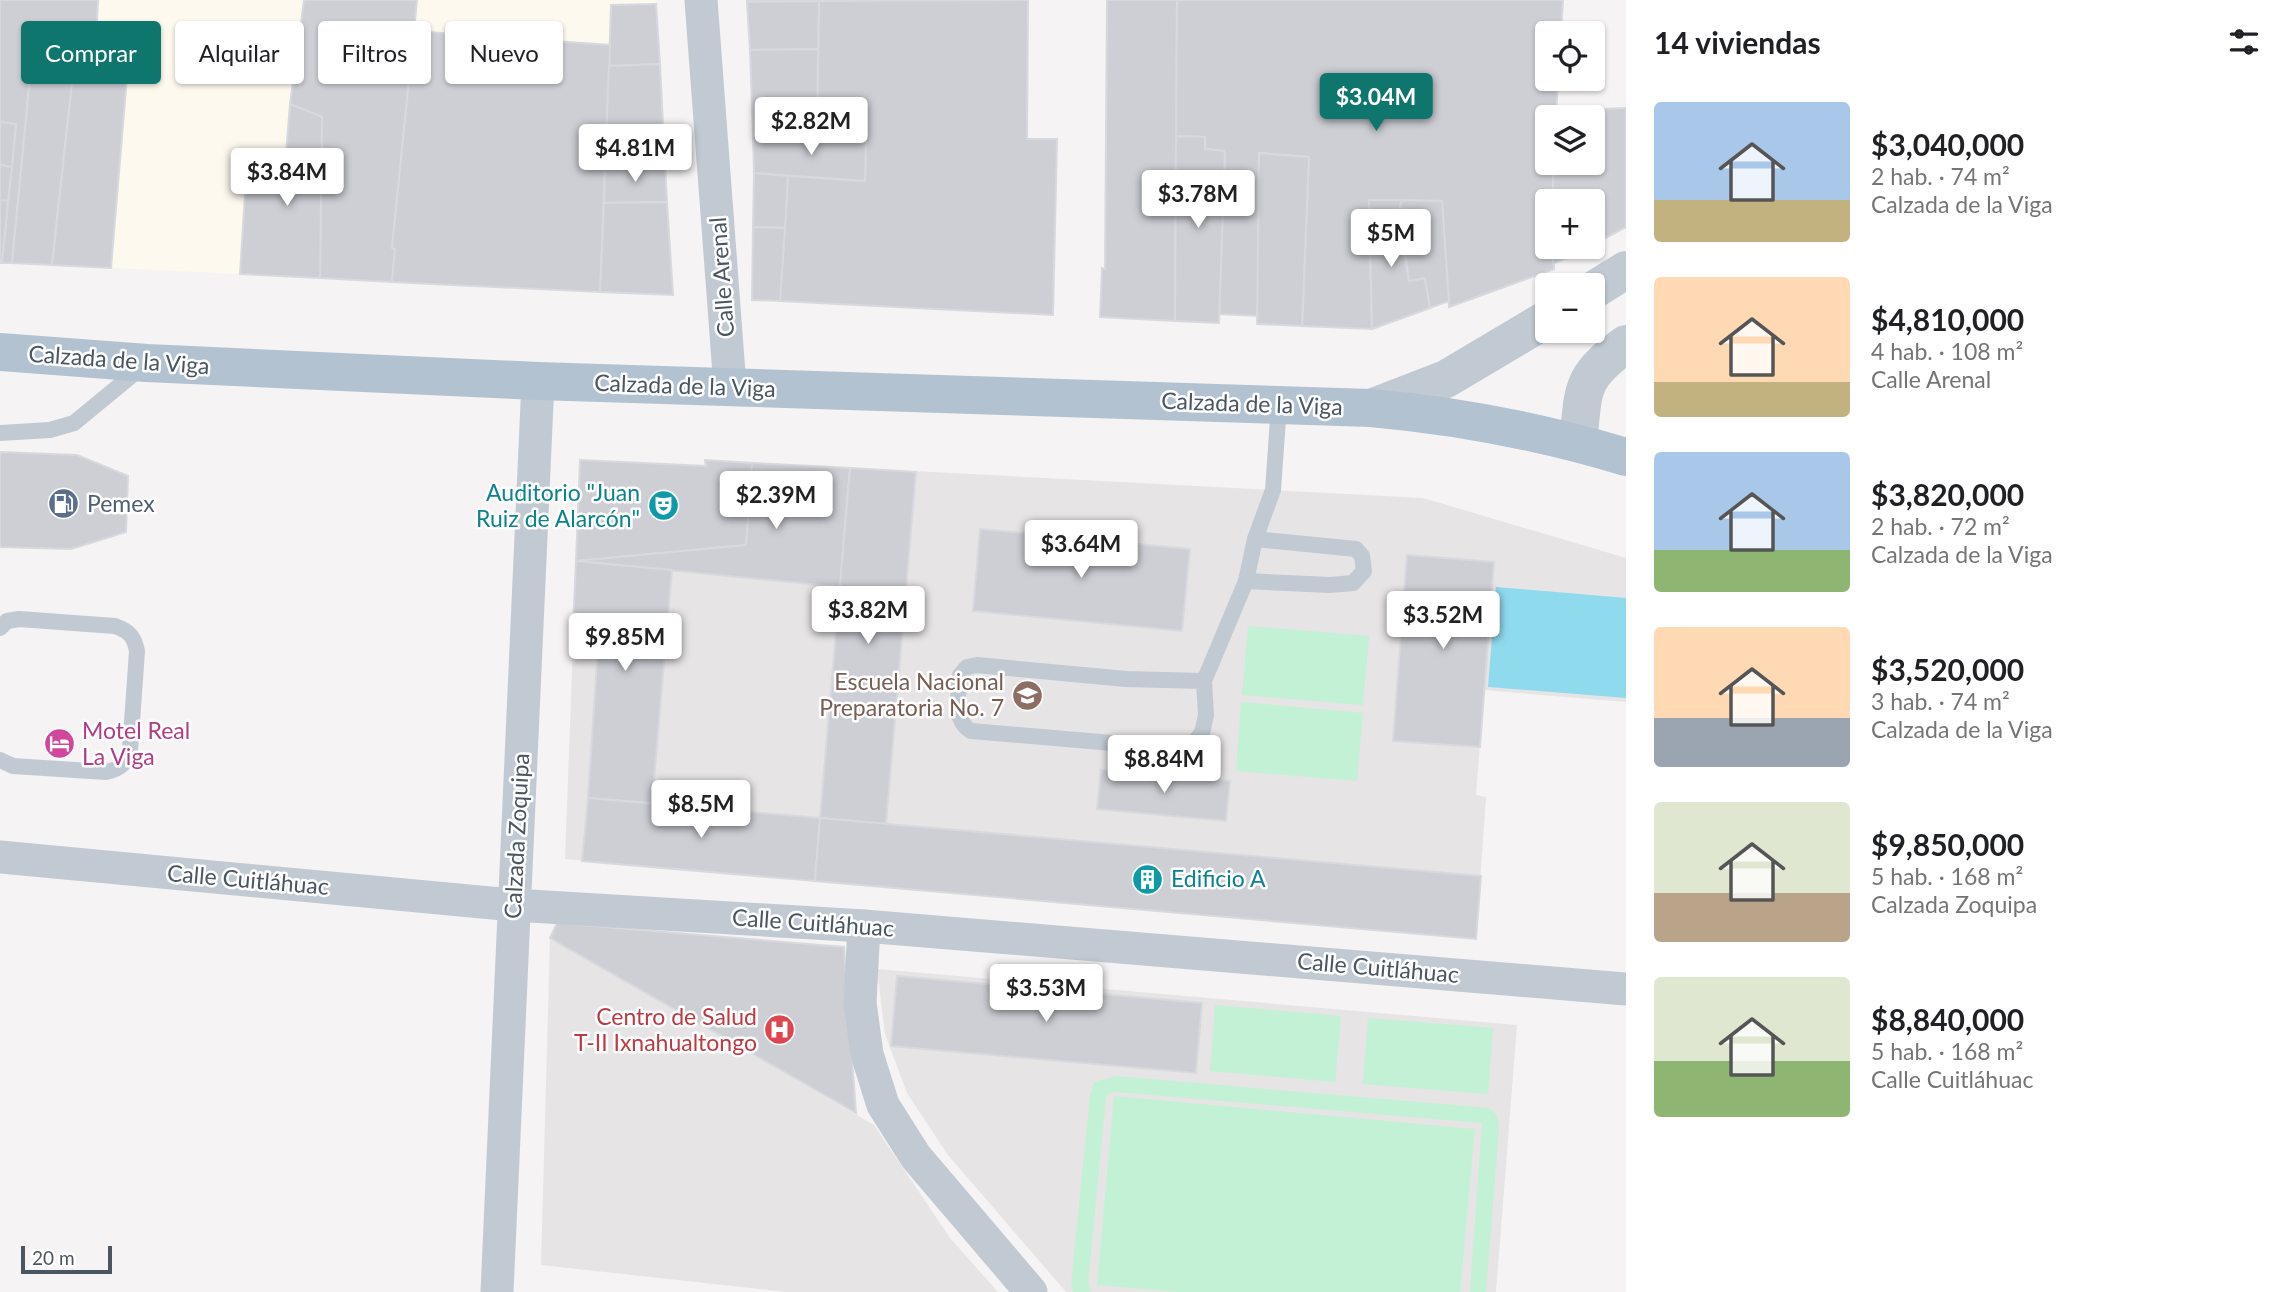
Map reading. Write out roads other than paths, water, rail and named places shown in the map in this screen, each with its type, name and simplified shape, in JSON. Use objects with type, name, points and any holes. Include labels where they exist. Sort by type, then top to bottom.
[{"type":"main road","name":"Calzada de la Viga","points":[[0,352],[147,363],[538,381],[1371,408],[1446,415],[1507,425],[1626,457]]},
{"type":"street","name":"Calle Arenal","points":[[701,0],[730,387]]},
{"type":"street","points":[[1605,283],[1626,270]]},
{"type":"street","name":"Calzada de la Viga","points":[[1371,408],[1447,379],[1535,326]]},
{"type":"street","points":[[1578,443],[1584,389],[1598,364],[1626,344]]},
{"type":"street","name":"Calzada Zoquipa","points":[[497,1292],[538,381]]},
{"type":"street","name":"Calle Cuitláhuac","points":[[0,857],[513,905],[864,926],[1626,989]]},
{"type":"street","points":[[864,926],[860,1003],[867,1054],[883,1105],[916,1157],[1031,1292]]},
{"type":"lane","points":[[0,433],[50,430],[74,423],[147,363]]},
{"type":"lane","points":[[1204,681],[1126,679],[977,665],[967,667],[960,675],[959,718],[963,727],[971,731],[1171,748],[1191,746],[1202,733],[1206,715],[1204,681],[1246,582],[1255,539],[1273,490],[1279,405]]},
{"type":"lane","points":[[1246,582],[1330,585],[1353,583],[1364,571],[1362,556],[1356,549],[1255,539]]},
{"type":"lane","points":[[0,628],[7,621],[19,619],[115,626],[127,630],[134,639],[137,650],[130,750],[126,762],[117,769],[13,766],[0,760]]},
{"type":"water","points":[[1496,587],[1626,598],[1626,698],[1488,687]]},
{"type":"place","name":"Pemex","points":[[64,504]]},
{"type":"place","name":"Auditorio \"Juan Ruiz de Alarcón\"","points":[[663,506]]},
{"type":"place","name":"Escuela Nacional Preparatoria No. 7","points":[[1027,695]]},
{"type":"place","name":"Motel Real La Viga","points":[[59,744]]},
{"type":"place","name":"Edificio A","points":[[1148,879]]},
{"type":"place","name":"Centro de Salud T-II Ixnahualtongo","points":[[780,1030]]}]
